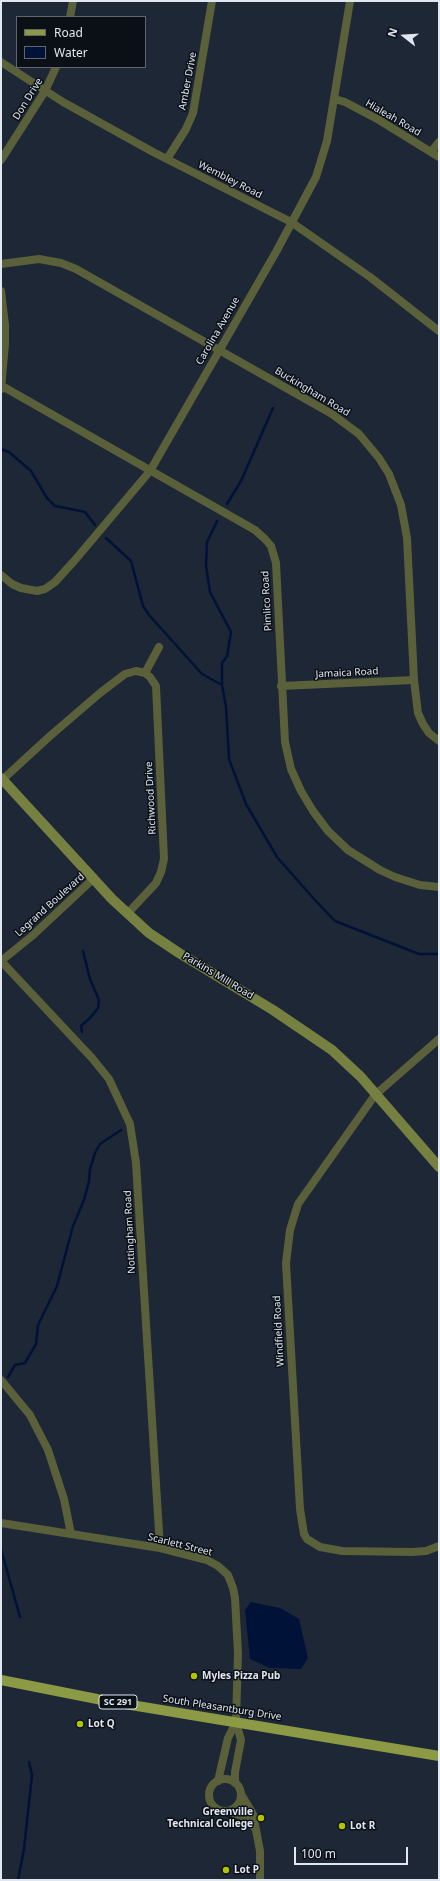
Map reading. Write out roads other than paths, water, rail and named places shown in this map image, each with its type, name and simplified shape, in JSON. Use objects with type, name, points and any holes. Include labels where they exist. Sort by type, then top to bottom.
[{"type":"main road","name":"South Pleasantburg Drive","points":[[1,1680],[107,1701],[439,1756]]},
{"type":"street","points":[[70,16],[73,1]]},
{"type":"street","name":"Amber Drive","points":[[167,159],[186,129],[192,113],[212,1]]},
{"type":"street","name":"Carolina Avenue","points":[[1,575],[12,584],[21,588],[37,591],[45,589],[55,582],[75,560],[150,471],[276,252],[291,222],[312,188],[321,163],[335,98],[350,1]]},
{"type":"street","name":"Wembley Road","points":[[1,62],[45,91],[167,159],[291,222],[370,277],[439,331]]},
{"type":"street","name":"Don Drive","points":[[1,160],[45,91],[56,68]]},
{"type":"street","name":"Hialeah Road","points":[[335,98],[379,120],[435,154]]},
{"type":"street","points":[[435,154],[439,142]]},
{"type":"street","name":"Buckingham Road","points":[[1,264],[39,259],[61,263],[76,269],[332,414],[359,434],[379,458],[389,474],[401,505],[407,538],[414,680],[420,718],[429,733],[439,741]]},
{"type":"street","points":[[1,291],[5,325],[2,387]]},
{"type":"street","name":"Pimlico Road","points":[[2,387],[255,530],[271,546],[276,563],[285,742],[291,769],[309,805],[328,831],[348,850],[380,870],[408,882],[439,887]]},
{"type":"street","points":[[2,779],[100,693],[125,674],[136,671],[145,673],[159,647]]},
{"type":"street","name":"Richwood Drive","points":[[128,914],[156,882],[161,872],[164,859],[156,686],[152,679],[145,673]]},
{"type":"street","name":"Jamaica Road","points":[[281,686],[414,680]]},
{"type":"street","name":"Parkins Mill Road","points":[[2,779],[39,821],[128,914],[150,933],[179,953],[317,1038],[332,1050],[360,1077],[439,1167]]},
{"type":"street","name":"Legrand Boulevard","points":[[1,961],[32,936],[94,878]]},
{"type":"street","name":"Nottingham Road","points":[[1,961],[92,1058],[109,1079],[130,1124],[136,1163],[160,1548]]},
{"type":"street","name":"Windfield Road","points":[[439,1039],[375,1095],[298,1204],[290,1230],[286,1263],[286,1285],[302,1527],[307,1539],[312,1543],[342,1552],[412,1552],[426,1551],[439,1546]]},
{"type":"street","points":[[1,1380],[30,1415],[48,1450],[64,1499],[71,1534]]},
{"type":"street","name":"Scarlett Street","points":[[1,1523],[160,1548],[207,1560],[218,1566],[228,1575],[235,1598],[238,1653],[236,1722]]},
{"type":"street","points":[[218,1781],[228,1738],[236,1722]]},
{"type":"street","points":[[236,1722],[241,1740],[235,1772],[235,1783],[253,1814],[260,1851],[260,1880]]},
{"type":"street","points":[[235,1783],[227,1780],[218,1781],[212,1786],[209,1798],[213,1806],[217,1809],[245,1817],[255,1828]]},
{"type":"street","points":[[227,1811],[236,1807],[241,1794]]},
{"type":"water","points":[[251,1602],[280,1608],[299,1619],[308,1658],[301,1669],[270,1668],[250,1659],[245,1610]]},
{"type":"waterway","points":[[227,504],[241,481],[273,408]]},
{"type":"waterway","points":[[1,449],[9,452],[31,471],[47,498],[55,506],[85,512],[95,525]]},
{"type":"waterway","points":[[217,521],[207,542],[206,566],[210,592],[231,632],[227,656],[222,663],[222,685],[226,707],[229,759],[246,804],[277,857],[335,921],[419,954],[439,954]]},
{"type":"waterway","points":[[106,538],[131,561],[143,606],[149,615],[202,674],[222,685]]},
{"type":"waterway","points":[[82,1032],[81,1026],[98,1008],[99,1000],[90,979],[83,951]]},
{"type":"waterway","points":[[8,1377],[15,1365],[25,1363],[36,1344],[38,1325],[57,1286],[73,1226],[84,1200],[89,1181],[90,1169],[95,1153],[100,1144],[121,1130]]},
{"type":"waterway","points":[[1,1549],[20,1617]]},
{"type":"waterway","points":[[18,1880],[24,1849],[32,1775],[29,1762]]},
{"type":"place","name":"Myles Pizza Pub","points":[[194,1676]]},
{"type":"place","name":"Lot Q","points":[[80,1724]]},
{"type":"place","name":"Greenville Technical College","points":[[261,1818]]},
{"type":"place","name":"Lot R","points":[[342,1826]]},
{"type":"place","name":"Lot P","points":[[226,1870]]}]
